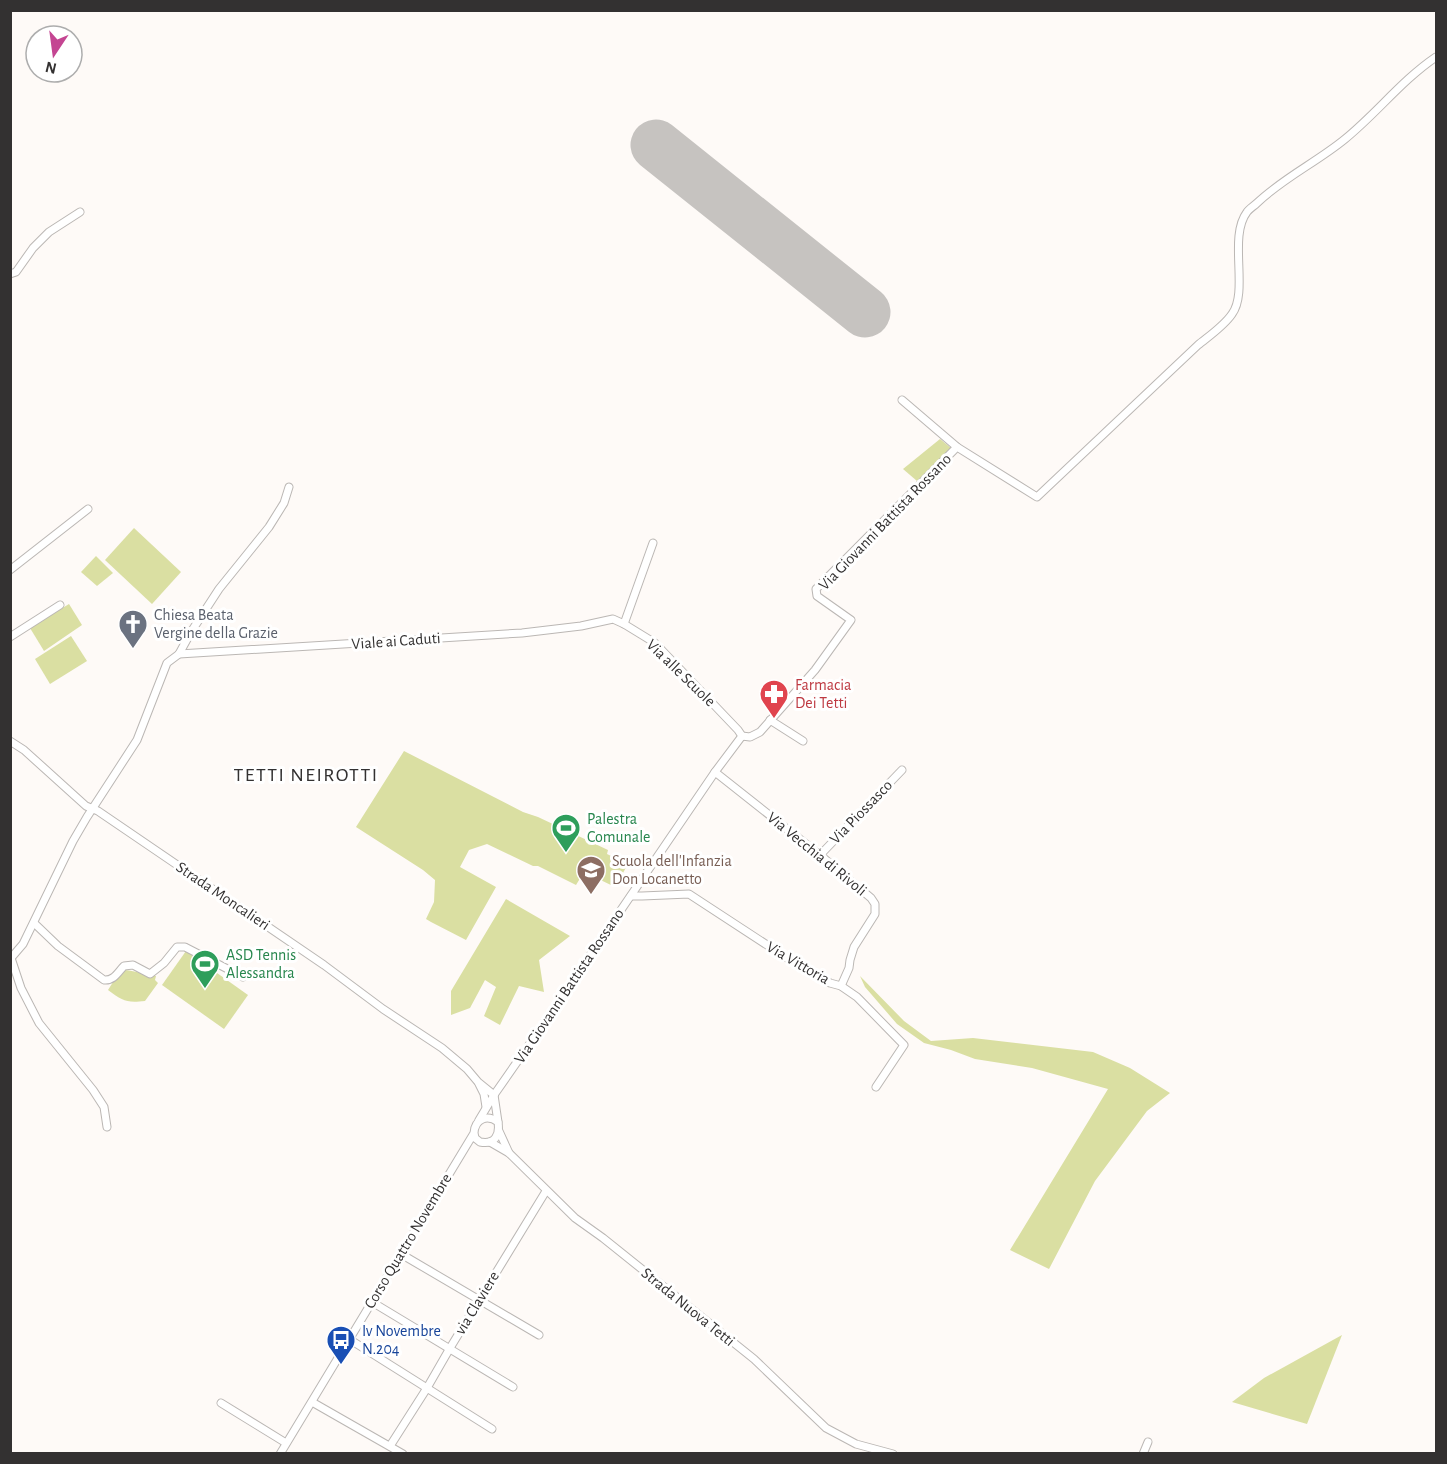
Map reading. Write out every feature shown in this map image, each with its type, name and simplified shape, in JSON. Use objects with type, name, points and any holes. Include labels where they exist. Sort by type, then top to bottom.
[{"type":"street","name":"Via Giovanni Battista Rossano","points":[[479,1120],[741,736],[750,737],[760,732],[815,669],[851,620],[817,596],[816,589],[957,447],[1037,497],[1234,313],[1238,300],[1239,231],[1247,212],[1265,195],[1346,139],[1395,90],[1426,63],[1437,57]]},
{"type":"street","points":[[10,274],[15,272],[33,248],[49,232],[80,212]]},
{"type":"street","points":[[902,400],[957,447]]},
{"type":"street","points":[[107,1127],[104,1107],[93,1090],[39,1023],[21,988],[11,958],[23,944],[73,841],[137,740],[167,663],[179,654],[190,632],[219,589],[269,527],[284,503],[289,488]]},
{"type":"street","points":[[10,570],[88,509]]},
{"type":"street","points":[[624,624],[653,543]]},
{"type":"street","points":[[10,637],[60,605]]},
{"type":"street","name":"Viale ai Caduti","points":[[179,654],[522,633],[581,626],[613,619]]},
{"type":"street","name":"Via alle Scuole","points":[[613,619],[655,643],[738,730],[741,736]]},
{"type":"street","points":[[770,720],[803,741]]},
{"type":"street","name":"Strada Moncalieri","points":[[10,741],[24,750],[86,806],[118,825],[324,965],[383,1009],[442,1048],[494,1095]]},
{"type":"street","name":"Via Piossasco","points":[[820,855],[902,770]]},
{"type":"street","name":"Via Vecchia di Rivoli","points":[[715,772],[820,855],[871,898],[875,904],[875,914],[854,947],[849,968],[841,986]]},
{"type":"street","name":"Via Vittoria","points":[[631,896],[690,894],[790,960],[831,983],[841,986],[857,997],[904,1045],[876,1087]]},
{"type":"street","points":[[34,923],[58,946],[104,980],[113,978],[124,966],[133,965],[150,974],[164,963],[177,947],[186,947],[243,977]]},
{"type":"street","points":[[478,1082],[484,1094],[486,1107]]},
{"type":"street","points":[[461,1152],[495,1138],[499,1131],[494,1095]]},
{"type":"street","points":[[486,1143],[477,1140],[474,1133],[476,1124],[479,1120],[490,1118],[498,1122]]},
{"type":"street","name":"Strada Nuova Tetti","points":[[499,1131],[509,1153],[575,1218],[754,1359],[826,1428],[873,1451],[893,1454]]},
{"type":"street","name":"Corso Quattro Novembre","points":[[280,1454],[474,1133]]},
{"type":"street","name":"Strada Nuova Tetti","points":[[486,1143],[509,1153]]},
{"type":"street","name":"via Claviere","points":[[390,1446],[546,1191]]},
{"type":"street","points":[[401,1254],[539,1335]]},
{"type":"street","points":[[372,1302],[513,1387]]},
{"type":"street","points":[[349,1339],[492,1429]]},
{"type":"street","points":[[221,1402],[286,1443]]},
{"type":"street","points":[[312,1402],[399,1452]]},
{"type":"street","points":[[1143,1454],[1148,1442]]},
{"type":"green space","points":[[940,439],[951,448],[917,481],[903,469]]},
{"type":"green space","points":[[134,528],[181,572],[152,604],[105,560]]},
{"type":"green space","points":[[96,556],[113,573],[97,586],[81,572]]},
{"type":"green space","points":[[69,604],[82,625],[44,651],[30,628]]},
{"type":"green space","points":[[71,636],[87,661],[50,684],[35,659]]},
{"type":"green space","points":[[404,751],[523,812],[608,850],[607,854],[628,864],[615,887],[584,872],[576,885],[487,844],[469,850],[460,867],[496,887],[466,940],[426,919],[434,902],[435,880],[356,827]]},
{"type":"green space","points":[[506,899],[570,936],[539,960],[544,992],[519,986],[500,1025],[484,1016],[496,987],[485,980],[470,1008],[451,1015],[451,991]]},
{"type":"green space","name":"ASD Tennis Alessandra","points":[[186,951],[248,995],[224,1029],[162,985]]},
{"type":"green space","points":[[125,970],[156,976],[155,980],[158,983],[145,1001],[125,1000],[108,990]]},
{"type":"green space","points":[[860,976],[904,1021],[931,1041],[973,1038],[1093,1052],[1130,1068],[1170,1093],[1147,1111],[1095,1181],[1049,1269],[1010,1250],[1108,1089],[1032,1068],[975,1059],[924,1043],[897,1024],[865,987]]},
{"type":"green space","points":[[1342,1335],[1307,1424],[1232,1402],[1264,1378]]},
{"type":"runway","points":[[656,145],[865,312]]},
{"type":"place","name":"Chiesa Beata Vergine della Grazie","points":[[133,650]]},
{"type":"place","name":"Farmacia Dei Tetti","points":[[774,720]]},
{"type":"place","name":"Palestra Comunale","points":[[566,854]]},
{"type":"place","name":"Scuola dell'Infanzia Don Locanetto","points":[[591,896]]},
{"type":"place","name":"ASD Tennis Alessandra","points":[[205,990]]},
{"type":"place","name":"Iv Novembre N.204","points":[[341,1366]]},
{"type":"district","name":"TETTI NEIROTTI","points":[[306,775]]}]
